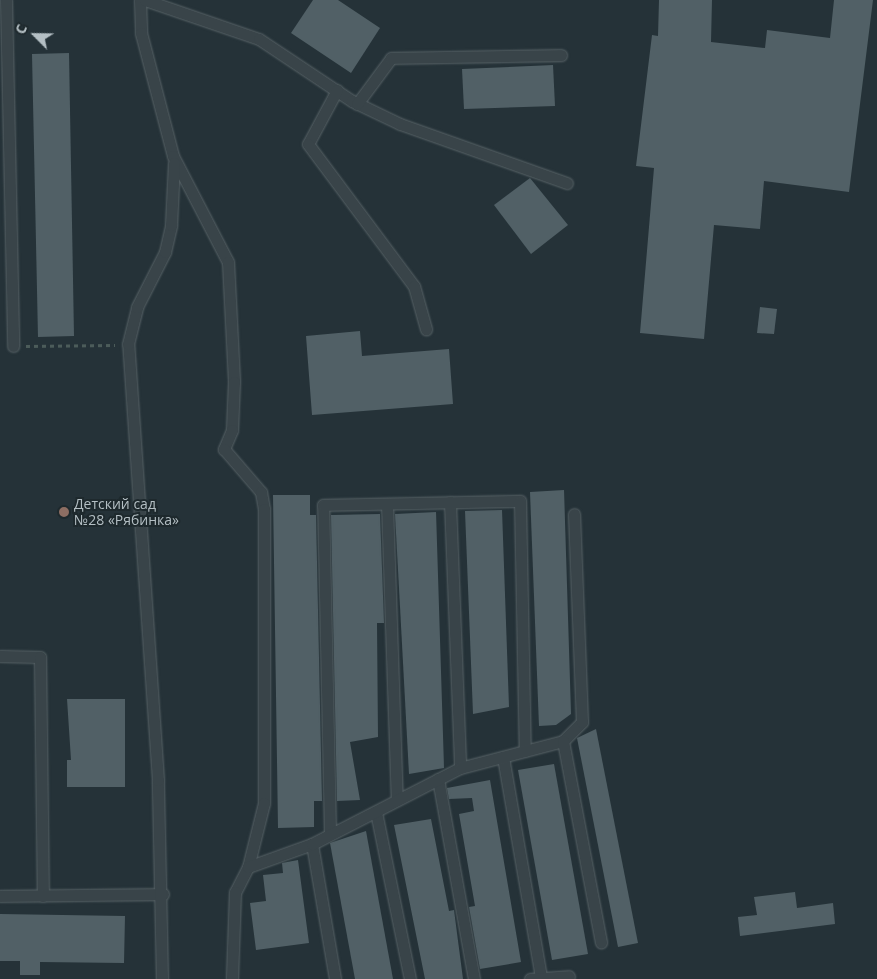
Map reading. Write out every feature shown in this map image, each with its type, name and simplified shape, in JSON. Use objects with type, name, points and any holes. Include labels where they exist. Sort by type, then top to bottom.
[{"type":"lane","points":[[6,0],[4,56],[13,346]]},
{"type":"lane","points":[[140,0],[141,33],[173,156],[228,262],[234,391],[232,430],[224,449],[261,492],[264,509],[264,803],[248,867],[234,892],[232,979]]},
{"type":"lane","points":[[145,0],[259,39],[357,104],[400,124],[566,184]]},
{"type":"lane","points":[[357,104],[391,58],[561,55]]},
{"type":"lane","points":[[337,90],[308,144],[414,286],[426,329]]},
{"type":"lane","points":[[162,979],[163,894],[128,344],[137,307],[169,234],[173,156]]},
{"type":"lane","points":[[330,832],[324,505],[520,501],[525,751]]},
{"type":"lane","points":[[450,502],[460,768]]},
{"type":"lane","points":[[387,504],[398,798]]},
{"type":"lane","points":[[248,867],[312,844],[330,832],[376,812],[398,798],[460,768],[563,741],[582,722],[574,514]]},
{"type":"lane","points":[[0,656],[40,657],[43,896]]},
{"type":"lane","points":[[563,741],[601,942]]},
{"type":"lane","points":[[503,757],[536,978],[569,976]]},
{"type":"lane","points":[[438,779],[474,979]]},
{"type":"lane","points":[[376,812],[410,979]]},
{"type":"lane","points":[[312,844],[335,979]]},
{"type":"lane","points":[[0,896],[163,894]]},
{"type":"path","points":[[13,346],[128,344]]},
{"type":"building","points":[[313,0],[338,0],[380,28],[351,73],[291,33]]},
{"type":"building","points":[[659,0],[712,0],[711,42],[765,48],[767,30],[830,38],[834,0],[873,0],[849,192],[764,181],[760,229],[714,225],[704,339],[640,333],[654,168],[636,166],[652,35],[658,36]]},
{"type":"building","points":[[69,53],[74,336],[38,337],[32,54]]},
{"type":"building","points":[[553,65],[555,106],[464,109],[462,69]]},
{"type":"building","points":[[530,178],[568,225],[531,254],[494,205]]},
{"type":"building","points":[[760,307],[777,309],[774,334],[757,333]]},
{"type":"building","points":[[360,331],[362,356],[449,349],[453,404],[312,415],[306,336]]},
{"type":"building","points":[[564,490],[571,714],[556,725],[539,726],[530,492]]},
{"type":"building","points":[[273,495],[310,495],[310,515],[316,515],[322,801],[314,801],[314,827],[278,828]]},
{"type":"building","points":[[502,510],[509,707],[473,714],[465,511]]},
{"type":"building","points":[[436,512],[444,768],[409,774],[395,514]]},
{"type":"building","points":[[380,514],[384,623],[377,623],[378,737],[350,742],[360,800],[337,801],[331,515]]},
{"type":"building","points":[[67,699],[125,699],[125,787],[67,787],[67,760],[71,760]]},
{"type":"building","points":[[596,729],[638,943],[618,947],[577,738]]},
{"type":"building","points":[[554,764],[588,954],[552,960],[518,770]]},
{"type":"building","points":[[490,780],[521,962],[480,969],[469,907],[475,906],[459,814],[474,811],[472,798],[449,799],[447,788]]},
{"type":"building","points":[[431,819],[449,911],[454,910],[463,979],[425,979],[394,825]]},
{"type":"building","points":[[366,831],[393,979],[355,979],[330,843]]},
{"type":"building","points":[[298,860],[309,943],[256,950],[250,903],[266,901],[263,875],[283,873],[282,863]]},
{"type":"building","points":[[795,892],[797,908],[833,903],[835,924],[740,936],[738,917],[757,915],[754,897]]},
{"type":"building","points":[[0,914],[125,916],[124,963],[40,962],[40,975],[20,975],[20,961],[0,961]]},
{"type":"place","name":"Детский сад №28 «Рябинка»","points":[[64,512]]}]
